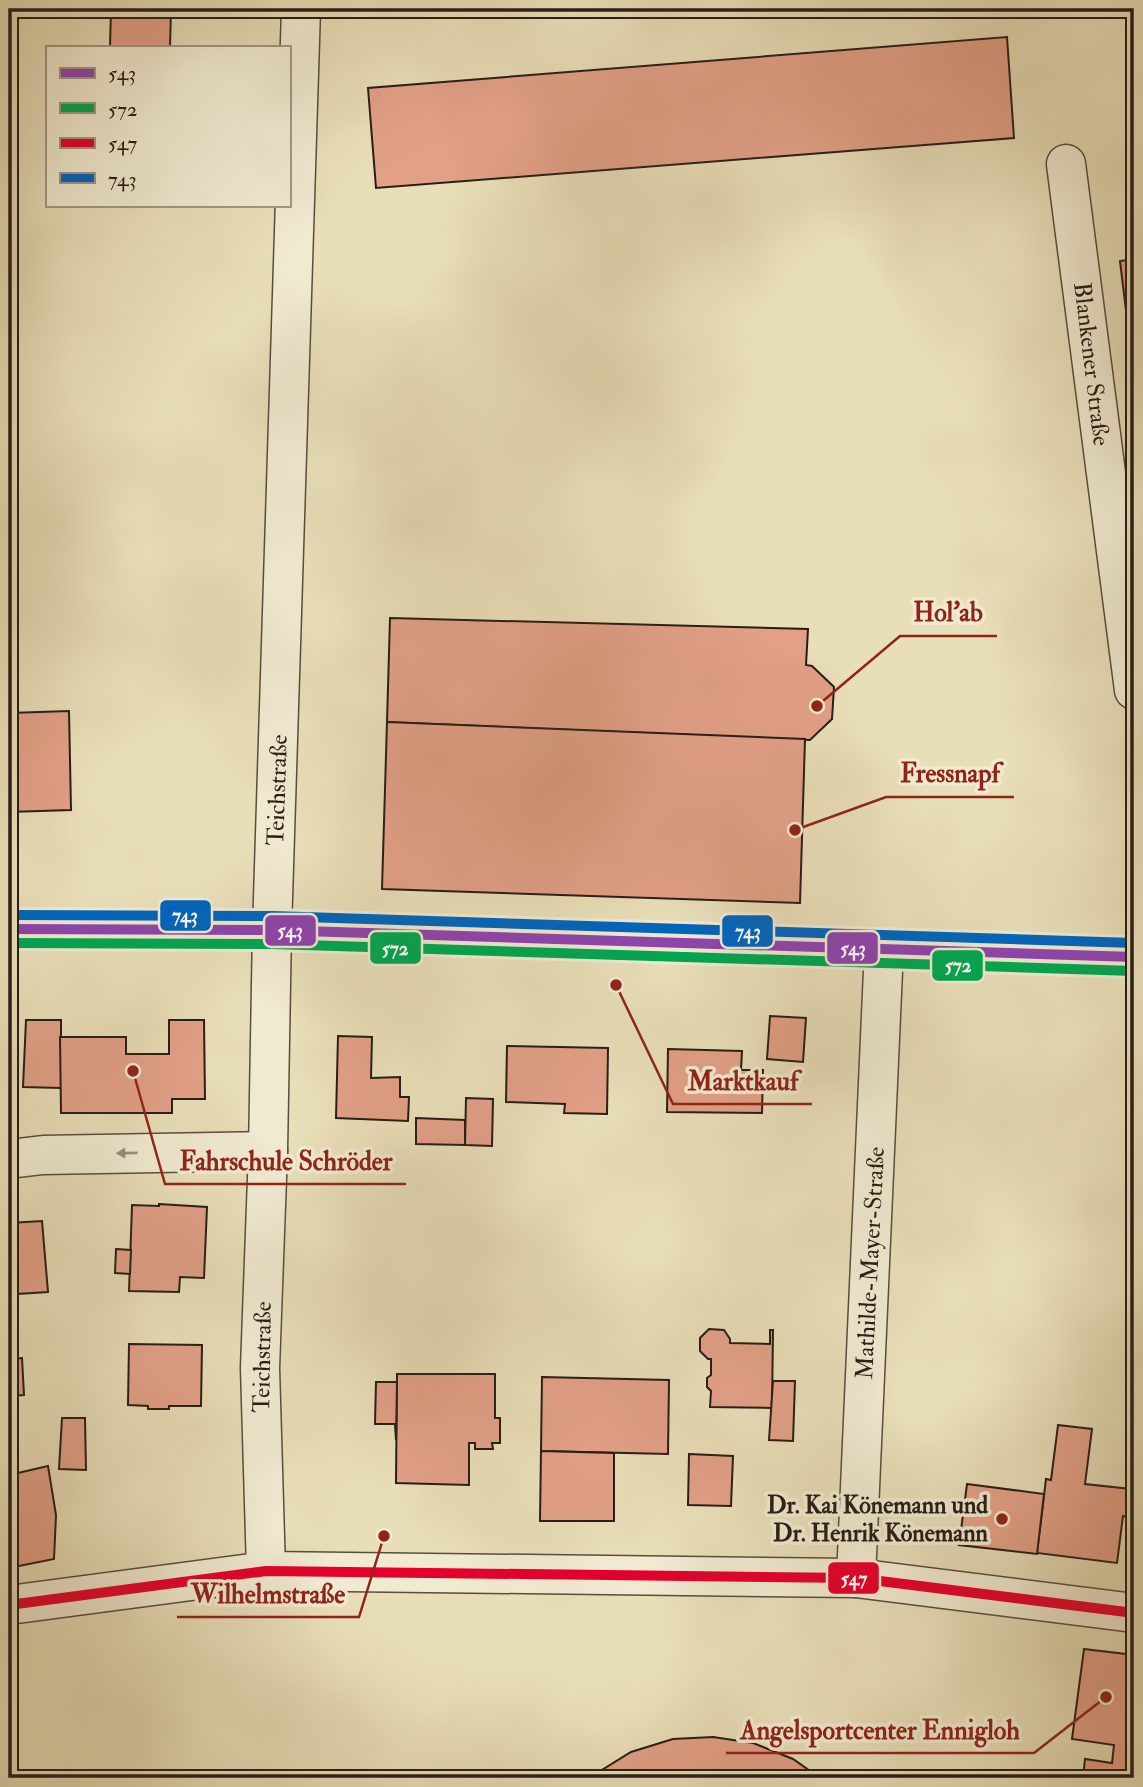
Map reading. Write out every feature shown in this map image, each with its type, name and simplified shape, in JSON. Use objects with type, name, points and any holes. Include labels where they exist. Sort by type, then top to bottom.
[{"type":"main road","points":[[9,929],[272,930],[1134,957]]},
{"type":"street","name":"Teichstraße","points":[[266,1571],[260,1368],[301,9]]},
{"type":"street","name":"Blankener Straße","points":[[1066,163],[1134,690]]},
{"type":"street","name":"Mathilde-Mayer-Straße","points":[[856,1578],[884,948]]},
{"type":"street","points":[[9,1159],[43,1155],[268,1151]]},
{"type":"street","points":[[9,1605],[266,1571],[856,1578],[1134,1613]]},
{"type":"building","points":[[111,9],[171,10],[170,46],[110,46]]},
{"type":"building","points":[[1007,37],[1014,138],[376,188],[368,88]]},
{"type":"building","points":[[1134,259],[1134,376],[1120,261]]},
{"type":"building","points":[[390,618],[808,629],[806,665],[812,666],[834,687],[832,719],[810,740],[387,722]]},
{"type":"building","points":[[69,711],[71,810],[9,812],[9,713]]},
{"type":"building","points":[[387,722],[805,739],[800,903],[382,889]]},
{"type":"building","points":[[770,1016],[806,1018],[803,1062],[767,1059]]},
{"type":"building","points":[[26,1020],[61,1020],[61,1088],[23,1087]]},
{"type":"building","points":[[169,1020],[204,1020],[205,1099],[172,1099],[172,1113],[61,1113],[60,1037],[126,1037],[126,1054],[169,1054]]},
{"type":"building","points":[[338,1036],[372,1037],[371,1078],[400,1077],[400,1097],[409,1097],[408,1121],[336,1118]]},
{"type":"building","points":[[507,1046],[608,1048],[607,1114],[564,1113],[565,1104],[506,1102]]},
{"type":"building","points":[[668,1049],[742,1051],[741,1070],[763,1070],[762,1113],[667,1112]]},
{"type":"building","points":[[466,1098],[493,1099],[492,1146],[465,1145]]},
{"type":"building","points":[[416,1118],[465,1120],[465,1145],[416,1144]]},
{"type":"building","points":[[132,1205],[207,1207],[204,1278],[180,1277],[179,1292],[129,1291]]},
{"type":"building","points":[[42,1221],[48,1292],[17,1294],[18,1302],[9,1302],[9,1223]]},
{"type":"building","points":[[116,1249],[131,1250],[130,1274],[115,1273]]},
{"type":"building","points":[[709,1329],[724,1330],[730,1343],[770,1344],[770,1330],[773,1330],[772,1408],[710,1407],[711,1391],[707,1387],[707,1378],[711,1375],[711,1359],[700,1351],[700,1338]]},
{"type":"building","points":[[129,1344],[202,1345],[201,1406],[148,1409],[148,1406],[128,1405]]},
{"type":"building","points":[[22,1358],[24,1395],[9,1396],[9,1359]]},
{"type":"building","points":[[397,1374],[495,1374],[495,1418],[500,1418],[500,1443],[492,1443],[493,1449],[475,1449],[475,1443],[469,1443],[469,1485],[396,1483]]},
{"type":"building","points":[[542,1377],[669,1380],[668,1454],[541,1451]]},
{"type":"building","points":[[773,1381],[795,1381],[793,1441],[769,1440]]},
{"type":"building","points":[[376,1382],[397,1382],[396,1440],[395,1424],[375,1424]]},
{"type":"building","points":[[62,1418],[85,1418],[86,1470],[59,1469]]},
{"type":"building","points":[[1058,1425],[1092,1429],[1085,1484],[1131,1489],[1127,1517],[1123,1516],[1117,1563],[1037,1553],[1046,1479],[1051,1480]]},
{"type":"building","points":[[541,1451],[614,1453],[614,1521],[540,1521]]},
{"type":"building","points":[[689,1454],[733,1456],[731,1506],[688,1505]]},
{"type":"building","points":[[48,1466],[56,1515],[54,1559],[9,1568],[9,1475]]},
{"type":"building","name":"Dr. Kai Könemann und Dr. Henrik Könemann","points":[[967,1484],[1044,1494],[1037,1554],[959,1545]]},
{"type":"building","points":[[1084,1649],[1134,1655],[1134,1778],[1083,1778],[1085,1759],[1112,1763],[1114,1745],[1072,1739]]},
{"type":"building","points":[[713,1737],[753,1743],[793,1759],[820,1778],[589,1778],[631,1752],[673,1739]]},
{"type":"transit line","name":"743","points":[[9,915],[272,916],[1134,943]]},
{"type":"transit line","name":"543","points":[[9,929],[272,930],[1134,957]]},
{"type":"transit line","name":"572","points":[[9,943],[272,944],[1134,971]]},
{"type":"transit line","name":"547","points":[[9,1605],[266,1571],[856,1578],[1134,1613]]},
{"type":"place","name":"Hol'ab","points":[[817,706]]},
{"type":"place","name":"Fressnapf","points":[[795,830]]},
{"type":"place","name":"Marktkauf","points":[[616,985]]},
{"type":"place","name":"Fahrschule Schröder","points":[[133,1071]]},
{"type":"place","name":"Dr. Kai Könemann und Dr. Henrik Könemann","points":[[1002,1519]]},
{"type":"place","name":"Wilhelmstraße","points":[[384,1536]]},
{"type":"place","name":"Angelsportcenter Ennigloh","points":[[1106,1697]]}]
